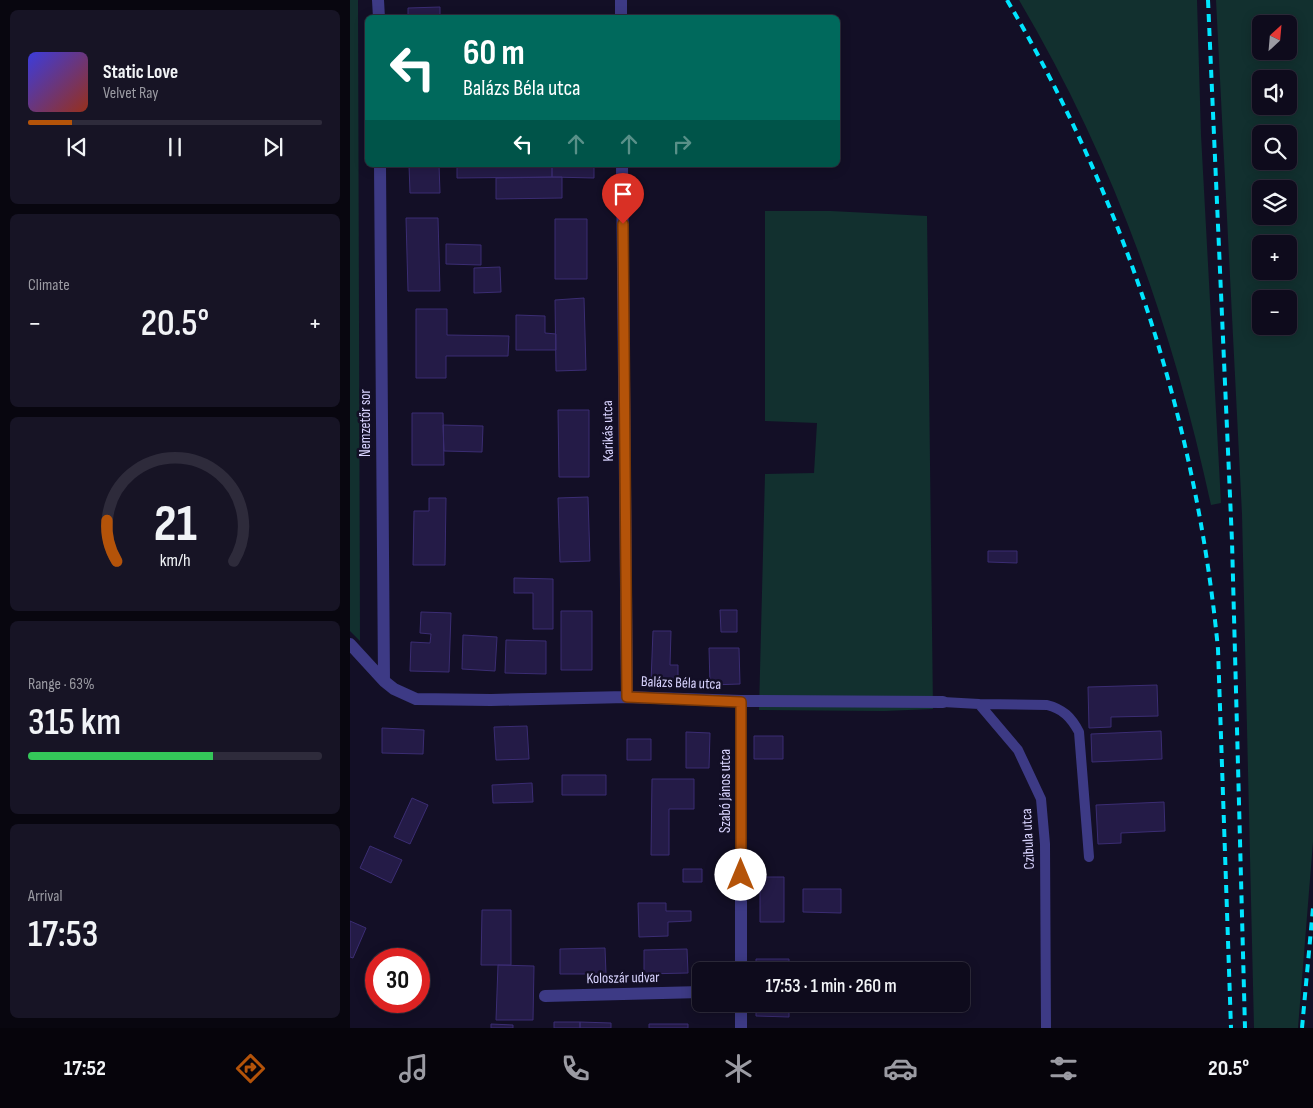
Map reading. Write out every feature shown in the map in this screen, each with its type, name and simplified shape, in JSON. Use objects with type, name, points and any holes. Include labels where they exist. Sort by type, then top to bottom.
[{"type":"street","points":[[378,0],[378,15]]},
{"type":"street","points":[[620,0],[621,15]]},
{"type":"street","name":"Nemzetőr sor","points":[[380,167],[384,681]]},
{"type":"street","name":"Karikás utca","points":[[622,167],[627,697]]},
{"type":"street","name":"Balázs Béla utca","points":[[350,644],[384,681],[399,692],[416,699],[490,700],[627,697],[741,702],[942,702]]},
{"type":"street","name":"Szabó János utca","points":[[741,702],[741,962]]},
{"type":"street","name":"Koloszár udvar","points":[[545,996],[692,992]]},
{"type":"street","points":[[740,1028],[741,1012]]},
{"type":"lane","points":[[942,702],[1047,705],[1057,707],[1074,722],[1079,732],[1089,857]]},
{"type":"lane","name":"Czibula utca","points":[[979,704],[1018,750],[1041,799],[1045,844],[1046,1028]]},
{"type":"green space","points":[[350,0],[358,0],[360,641],[350,631]]},
{"type":"green space","points":[[1019,0],[1197,0],[1201,135],[1221,503],[1211,505],[1178,373],[1158,308],[1111,182],[1053,60]]},
{"type":"green space","points":[[1216,0],[1313,0],[1313,842],[1298,1028],[1254,1028],[1242,514]]},
{"type":"green space","points":[[765,211],[831,211],[927,216],[933,709],[884,711],[759,710],[765,474],[814,473],[817,423],[765,421]]},
{"type":"building","points":[[440,7],[440,15],[408,15],[408,8]]},
{"type":"building","points":[[409,167],[439,167],[440,193],[410,193]]},
{"type":"building","points":[[457,167],[552,167],[552,177],[457,178]]},
{"type":"building","points":[[552,167],[594,167],[594,178],[552,177]]},
{"type":"building","points":[[562,177],[562,198],[496,199],[496,178]]},
{"type":"building","points":[[406,218],[438,218],[440,291],[408,291]]},
{"type":"building","points":[[555,219],[587,219],[587,279],[555,279]]},
{"type":"building","points":[[446,244],[481,245],[481,265],[446,264]]},
{"type":"building","points":[[500,267],[501,292],[474,293],[474,268]]},
{"type":"building","points":[[584,298],[586,370],[556,371],[555,300]]},
{"type":"building","points":[[416,309],[447,309],[447,335],[509,336],[508,356],[446,356],[446,378],[416,378]]},
{"type":"building","points":[[516,315],[545,316],[545,333],[556,334],[556,350],[516,350]]},
{"type":"building","points":[[558,410],[589,410],[589,477],[559,477]]},
{"type":"building","points":[[412,413],[443,413],[444,465],[412,465]]},
{"type":"building","points":[[443,425],[483,426],[482,452],[444,451]]},
{"type":"building","points":[[588,497],[590,561],[560,562],[558,498]]},
{"type":"building","points":[[429,498],[446,498],[445,565],[413,565],[414,511],[429,511]]},
{"type":"building","points":[[988,551],[1017,551],[1017,563],[988,562]]},
{"type":"building","points":[[514,578],[553,579],[553,629],[533,629],[533,593],[514,593]]},
{"type":"building","points":[[720,610],[737,610],[737,632],[721,632]]},
{"type":"building","points":[[561,611],[592,611],[592,670],[561,670]]},
{"type":"building","points":[[421,612],[451,613],[449,672],[410,671],[411,642],[430,643],[431,634],[420,633]]},
{"type":"building","points":[[653,631],[671,631],[670,665],[678,665],[678,683],[651,682]]},
{"type":"building","points":[[463,635],[497,637],[495,671],[462,669]]},
{"type":"building","points":[[506,640],[546,641],[546,674],[505,673]]},
{"type":"building","points":[[709,648],[739,648],[740,684],[710,685]]},
{"type":"building","points":[[1157,685],[1158,716],[1111,717],[1111,727],[1089,728],[1088,687]]},
{"type":"building","points":[[527,726],[529,759],[496,760],[494,727]]},
{"type":"building","points":[[382,728],[424,730],[423,754],[382,753]]},
{"type":"building","points":[[1161,731],[1162,759],[1092,762],[1091,734]]},
{"type":"building","points":[[686,732],[710,733],[709,768],[686,768]]},
{"type":"building","points":[[754,736],[783,736],[783,759],[754,759]]},
{"type":"building","points":[[627,739],[651,739],[651,760],[627,760]]},
{"type":"building","points":[[562,775],[606,775],[606,795],[562,795]]},
{"type":"building","points":[[652,779],[694,779],[694,809],[669,809],[669,855],[651,855]]},
{"type":"building","points":[[532,783],[533,802],[493,803],[492,785]]},
{"type":"building","points":[[412,798],[428,805],[410,844],[394,837]]},
{"type":"building","points":[[1164,802],[1165,831],[1121,833],[1121,843],[1098,844],[1096,805]]},
{"type":"building","points":[[370,846],[402,860],[391,883],[360,868]]},
{"type":"building","points":[[683,869],[702,869],[702,882],[683,882]]},
{"type":"building","points":[[760,877],[784,877],[784,922],[760,922]]},
{"type":"building","points":[[803,889],[841,889],[841,913],[803,912]]},
{"type":"building","points":[[638,903],[666,903],[666,911],[691,911],[691,921],[668,922],[668,936],[639,937]]},
{"type":"building","points":[[482,910],[511,910],[511,965],[481,965]]},
{"type":"building","points":[[350,921],[366,928],[353,958],[350,957]]},
{"type":"building","points":[[605,948],[606,974],[560,974],[560,949]]},
{"type":"building","points":[[687,949],[688,973],[644,974],[644,950]]},
{"type":"building","points":[[756,959],[789,959],[789,962],[756,962]]},
{"type":"building","points":[[498,965],[534,966],[533,1020],[496,1020]]},
{"type":"building","points":[[756,1012],[789,1012],[789,1017],[756,1016]]},
{"type":"building","points":[[554,1022],[580,1022],[580,1028],[554,1028]]},
{"type":"building","points":[[580,1022],[611,1023],[611,1028],[580,1028]]},
{"type":"building","points":[[491,1024],[513,1025],[513,1028],[491,1028]]},
{"type":"building","points":[[649,1024],[688,1024],[688,1028],[649,1028]]},
{"type":"railway","points":[[1007,0],[1049,76],[1086,153],[1119,232],[1148,313],[1172,395],[1192,479],[1207,563],[1218,649],[1231,1028]]},
{"type":"railway","points":[[1208,0],[1232,541],[1245,1028]]},
{"type":"railway","points":[[1302,1028],[1313,908]]},
{"type":"route","points":[[623,224],[627,697],[741,702],[741,875]]}]
